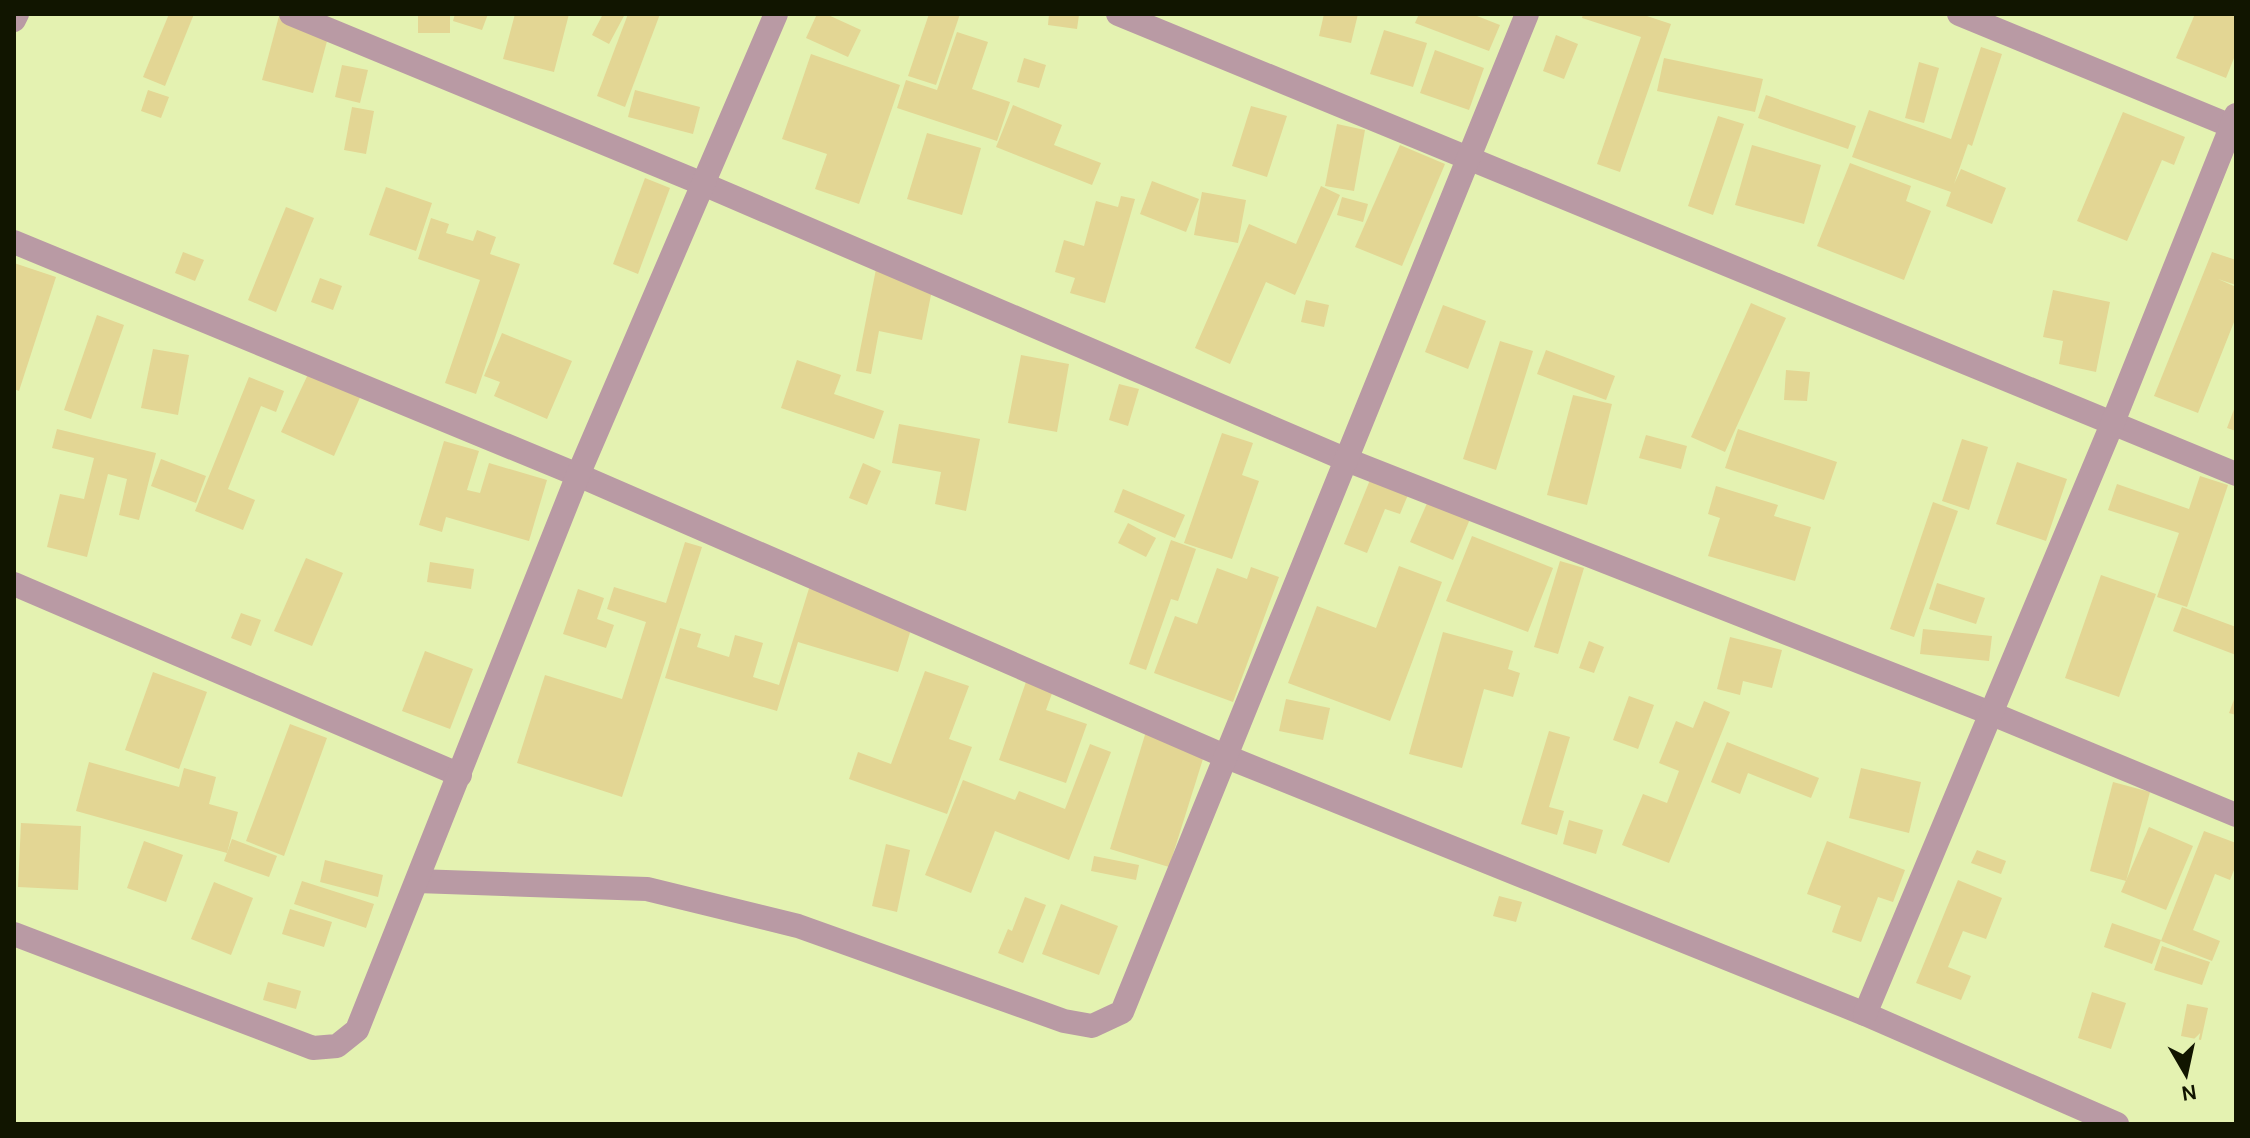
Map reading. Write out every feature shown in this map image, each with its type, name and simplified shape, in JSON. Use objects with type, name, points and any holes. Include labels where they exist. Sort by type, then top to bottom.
[{"type":"street","points":[[14,20],[17,14]]},
{"type":"street","points":[[291,14],[703,184],[1347,460],[1990,713],[2236,815]]},
{"type":"street","points":[[14,934],[313,1048],[337,1046],[357,1030],[578,475],[776,14]]},
{"type":"street","points":[[1118,14],[2236,474]]},
{"type":"street","points":[[417,881],[647,889],[798,926],[1064,1021],[1092,1026],[1122,1012],[1527,14]]},
{"type":"street","points":[[1865,1014],[2113,422],[2234,123],[1959,14]]},
{"type":"street","points":[[14,242],[578,475],[1227,757],[1865,1014],[2117,1124]]},
{"type":"street","points":[[14,584],[460,775]]},
{"type":"building","points":[[169,14],[194,14],[165,86],[143,77]]},
{"type":"building","points":[[418,14],[450,14],[450,33],[418,33]]},
{"type":"building","points":[[455,14],[488,14],[482,30],[453,21]]},
{"type":"building","points":[[515,14],[569,14],[554,72],[503,59]]},
{"type":"building","points":[[603,14],[625,14],[609,44],[592,35]]},
{"type":"building","points":[[628,14],[660,14],[625,107],[597,96]]},
{"type":"building","points":[[817,14],[826,14],[861,30],[848,57],[806,38]]},
{"type":"building","points":[[929,14],[960,14],[936,85],[908,76]]},
{"type":"building","points":[[1049,14],[1079,15],[1077,29],[1048,25]]},
{"type":"building","points":[[1324,14],[1358,14],[1351,43],[1319,36]]},
{"type":"building","points":[[1419,14],[1472,14],[1500,25],[1489,51],[1415,23]]},
{"type":"building","points":[[1583,14],[1641,14],[1671,24],[1620,172],[1597,164],[1641,37],[1582,18]]},
{"type":"building","points":[[2195,14],[2236,14],[2236,53],[2226,78],[2176,58]]},
{"type":"building","points":[[279,16],[330,30],[313,93],[262,80]]},
{"type":"building","points":[[1384,30],[1427,43],[1413,87],[1370,74]]},
{"type":"building","points":[[957,32],[988,42],[972,89],[1010,102],[997,141],[897,108],[906,80],[937,90]]},
{"type":"building","points":[[1556,35],[1578,44],[1564,79],[1543,71]]},
{"type":"building","points":[[1981,47],[2002,54],[1972,146],[1968,144],[1954,184],[1961,169],[2006,188],[1992,224],[1946,206],[1951,192],[1852,157],[1869,110],[1951,139]]},
{"type":"building","points":[[1435,50],[1484,68],[1469,110],[1420,93]]},
{"type":"building","points":[[811,54],[900,85],[859,204],[815,189],[827,154],[782,139]]},
{"type":"building","points":[[1024,58],[1046,65],[1039,88],[1017,82]]},
{"type":"building","points":[[1664,58],[1763,79],[1755,112],[1657,91]]},
{"type":"building","points":[[1919,62],[1939,68],[1924,123],[1905,118]]},
{"type":"building","points":[[342,65],[368,70],[360,103],[335,97]]},
{"type":"building","points":[[148,90],[169,97],[161,118],[141,111]]},
{"type":"building","points":[[635,90],[700,107],[693,134],[628,117]]},
{"type":"building","points":[[1766,95],[1856,126],[1848,149],[1758,118]]},
{"type":"building","points":[[1013,105],[1062,125],[1054,145],[1101,163],[1092,185],[996,147]]},
{"type":"building","points":[[1251,106],[1287,116],[1267,177],[1232,166]]},
{"type":"building","points":[[352,107],[374,111],[366,154],[344,150]]},
{"type":"building","points":[[2123,112],[2185,137],[2174,165],[2162,160],[2127,241],[2077,221]]},
{"type":"building","points":[[1718,116],[1744,124],[1713,215],[1688,206]]},
{"type":"building","points":[[1337,124],[1365,130],[1354,191],[1325,186]]},
{"type":"building","points":[[927,133],[981,148],[962,215],[907,199]]},
{"type":"building","points":[[1400,145],[1445,164],[1402,266],[1355,247]]},
{"type":"building","points":[[1752,145],[1821,165],[1804,224],[1735,205]]},
{"type":"building","points":[[1850,163],[1911,186],[1906,201],[1931,211],[1904,280],[1817,246]]},
{"type":"building","points":[[645,178],[670,188],[638,274],[613,264]]},
{"type":"building","points":[[1152,181],[1199,199],[1186,232],[1140,214]]},
{"type":"building","points":[[1321,186],[1340,195],[1295,295],[1266,282],[1230,364],[1195,348],[1249,224],[1296,244]]},
{"type":"building","points":[[386,187],[432,203],[416,251],[369,235]]},
{"type":"building","points":[[1202,192],[1246,200],[1238,243],[1194,235]]},
{"type":"building","points":[[1121,196],[1135,199],[1105,303],[1070,293],[1075,278],[1055,272],[1064,240],[1084,246],[1096,201],[1118,207]]},
{"type":"building","points":[[1342,197],[1368,204],[1363,222],[1337,215]]},
{"type":"building","points":[[286,207],[314,218],[276,312],[248,300]]},
{"type":"building","points":[[431,218],[449,224],[446,233],[473,241],[477,230],[496,237],[490,254],[520,264],[476,394],[445,383],[480,280],[418,259]]},
{"type":"building","points":[[183,252],[204,260],[195,281],[175,273]]},
{"type":"building","points":[[2212,252],[2236,260],[2236,285],[2218,279],[2236,287],[2236,317],[2198,413],[2154,396]]},
{"type":"building","points":[[14,263],[56,277],[19,391],[14,389]]},
{"type":"building","points":[[877,264],[935,275],[922,340],[879,331],[871,374],[856,371]]},
{"type":"building","points":[[320,278],[342,286],[333,310],[311,302]]},
{"type":"building","points":[[2053,290],[2110,302],[2096,372],[2059,364],[2063,341],[2043,337]]},
{"type":"building","points":[[1306,300],[1329,305],[1324,327],[1301,322]]},
{"type":"building","points":[[1751,303],[1786,318],[1725,452],[1691,437]]},
{"type":"building","points":[[1443,305],[1486,321],[1468,369],[1425,352]]},
{"type":"building","points":[[97,315],[124,325],[91,419],[64,410]]},
{"type":"building","points":[[502,333],[572,361],[547,419],[494,396],[500,382],[484,376]]},
{"type":"building","points":[[1500,341],[1533,351],[1496,470],[1463,459]]},
{"type":"building","points":[[153,349],[189,355],[178,415],[141,408]]},
{"type":"building","points":[[1546,350],[1615,376],[1606,400],[1537,374]]},
{"type":"building","points":[[1021,355],[1069,364],[1057,432],[1008,423]]},
{"type":"building","points":[[797,360],[841,375],[834,394],[884,411],[874,439],[781,408]]},
{"type":"building","points":[[310,370],[362,393],[334,456],[281,432]]},
{"type":"building","points":[[1786,370],[1810,372],[1807,401],[1784,400]]},
{"type":"building","points":[[249,377],[284,391],[276,412],[261,406],[228,489],[255,500],[243,530],[195,511]]},
{"type":"building","points":[[1119,384],[1139,389],[1128,426],[1109,420]]},
{"type":"building","points":[[1573,395],[1612,404],[1587,505],[1547,495]]},
{"type":"building","points":[[2236,404],[2236,431],[2227,428]]},
{"type":"building","points":[[899,424],[980,439],[966,511],[935,504],[941,472],[892,463]]},
{"type":"building","points":[[57,429],[156,453],[139,520],[119,515],[127,479],[108,474],[87,557],[47,547],[60,494],[84,499],[94,458],[52,448]]},
{"type":"building","points":[[1738,429],[1837,462],[1824,500],[1725,468]]},
{"type":"building","points":[[1222,433],[1253,443],[1242,475],[1259,481],[1232,559],[1184,543]]},
{"type":"building","points":[[1646,435],[1687,446],[1681,469],[1639,458]]},
{"type":"building","points":[[1962,439],[1988,447],[1969,510],[1942,501]]},
{"type":"building","points":[[444,441],[479,451],[467,490],[480,493],[489,463],[547,480],[529,541],[446,517],[442,532],[419,525]]},
{"type":"building","points":[[161,459],[206,476],[196,503],[151,486]]},
{"type":"building","points":[[2017,462],[2067,479],[2046,541],[1996,524]]},
{"type":"building","points":[[863,463],[881,471],[867,505],[849,498]]},
{"type":"building","points":[[1372,475],[1410,490],[1400,514],[1385,509],[1367,553],[1344,544]]},
{"type":"building","points":[[2200,476],[2228,485],[2187,607],[2157,597],[2179,533],[2108,510],[2117,484],[2189,509]]},
{"type":"building","points":[[1716,486],[1778,505],[1774,516],[1811,527],[1795,581],[1708,556],[1720,518],[1708,514]]},
{"type":"building","points":[[1123,489],[1185,515],[1175,538],[1114,512]]},
{"type":"building","points":[[1428,501],[1470,519],[1453,560],[1410,542]]},
{"type":"building","points":[[1933,502],[1958,511],[1914,637],[1890,629]]},
{"type":"building","points":[[1128,523],[1156,538],[1146,557],[1118,543]]},
{"type":"building","points":[[1472,536],[1553,568],[1528,632],[1446,601]]},
{"type":"building","points":[[1171,540],[1196,549],[1178,601],[1171,599],[1146,670],[1129,664]]},
{"type":"building","points":[[685,542],[702,547],[622,797],[517,763],[545,675],[622,699],[646,622],[607,609],[614,587],[666,603]]},
{"type":"building","points":[[306,558],[343,573],[312,646],[274,631]]},
{"type":"building","points":[[1560,561],[1584,568],[1558,654],[1534,647]]},
{"type":"building","points":[[430,562],[474,569],[471,589],[427,582]]},
{"type":"building","points":[[1399,566],[1442,582],[1390,721],[1288,683],[1317,606],[1376,628]]},
{"type":"building","points":[[1251,567],[1279,577],[1233,702],[1154,673],[1175,616],[1197,624],[1217,568],[1247,579]]},
{"type":"building","points":[[2101,575],[2156,594],[2119,697],[2065,678]]},
{"type":"building","points":[[811,582],[916,613],[898,672],[798,642],[777,711],[665,678],[680,628],[701,634],[697,647],[729,657],[735,635],[763,643],[753,677],[779,685]]},
{"type":"building","points":[[1937,583],[1985,598],[1976,624],[1929,609]]},
{"type":"building","points":[[578,589],[604,598],[597,619],[614,625],[606,648],[563,634]]},
{"type":"building","points":[[2182,607],[2236,627],[2236,655],[2173,631]]},
{"type":"building","points":[[241,613],[261,620],[251,646],[231,638]]},
{"type":"building","points":[[1923,629],[1992,636],[1989,661],[1920,654]]},
{"type":"building","points":[[1443,632],[1513,651],[1508,669],[1520,673],[1513,697],[1484,689],[1462,768],[1409,754]]},
{"type":"building","points":[[1730,637],[1782,650],[1772,688],[1743,681],[1740,695],[1717,689]]},
{"type":"building","points":[[1589,641],[1604,647],[1594,673],[1579,668]]},
{"type":"building","points":[[425,651],[473,669],[450,729],[402,711]]},
{"type":"building","points":[[925,671],[969,686],[949,739],[972,747],[947,814],[849,779],[858,752],[891,764]]},
{"type":"building","points":[[153,672],[207,692],[179,769],[125,750]]},
{"type":"building","points":[[1027,679],[1054,688],[1046,710],[1087,724],[1066,783],[999,760]]},
{"type":"building","points":[[2236,694],[2236,715],[2229,713]]},
{"type":"building","points":[[1629,696],[1654,705],[1638,749],[1613,740]]},
{"type":"building","points":[[1286,699],[1330,708],[1323,740],[1279,731]]},
{"type":"building","points":[[1704,701],[1730,712],[1669,863],[1622,845],[1643,794],[1667,803],[1679,771],[1659,763],[1676,721],[1693,728]]},
{"type":"building","points":[[290,724],[327,738],[284,856],[246,841]]},
{"type":"building","points":[[1148,725],[1208,743],[1169,867],[1110,849]]},
{"type":"building","points":[[1549,731],[1570,737],[1549,807],[1564,811],[1557,835],[1521,824]]},
{"type":"building","points":[[1727,742],[1819,778],[1811,798],[1748,773],[1740,794],[1711,782]]},
{"type":"building","points":[[1090,744],[1111,752],[1069,860],[995,831],[971,893],[925,875],[963,780],[1015,800],[1019,791],[1065,809]]},
{"type":"building","points":[[89,762],[179,787],[184,768],[216,777],[209,804],[238,812],[227,853],[76,811]]},
{"type":"building","points":[[1861,768],[1921,782],[1909,833],[1849,818]]},
{"type":"building","points":[[2113,782],[2150,792],[2126,881],[2090,871]]},
{"type":"building","points":[[1569,820],[1603,830],[1596,854],[1563,844]]},
{"type":"building","points":[[21,823],[81,826],[78,890],[18,887]]},
{"type":"building","points":[[2149,827],[2193,846],[2166,910],[2121,892]]},
{"type":"building","points":[[2204,831],[2236,843],[2236,865],[2230,880],[2215,874],[2193,930],[2220,941],[2212,961],[2161,941]]},
{"type":"building","points":[[232,839],[277,856],[269,877],[224,861]]},
{"type":"building","points":[[144,841],[183,855],[166,902],[127,888]]},
{"type":"building","points":[[1827,841],[1905,870],[1893,902],[1878,897],[1861,942],[1832,932],[1841,906],[1807,894]]},
{"type":"building","points":[[886,844],[910,850],[897,912],[872,906]]},
{"type":"building","points":[[1977,850],[2006,861],[2001,874],[1971,863]]},
{"type":"building","points":[[1094,856],[1139,865],[1136,880],[1091,871]]},
{"type":"building","points":[[325,860],[383,875],[378,897],[320,882]]},
{"type":"building","points":[[1958,880],[2002,898],[1986,939],[1963,931],[1948,967],[1971,976],[1961,1000],[1916,983]]},
{"type":"building","points":[[302,881],[374,904],[366,928],[294,904]]},
{"type":"building","points":[[214,882],[253,898],[231,955],[191,939]]},
{"type":"building","points":[[1499,896],[1522,902],[1516,922],[1493,916]]},
{"type":"building","points":[[1025,897],[1046,905],[1023,963],[998,953],[1008,929],[1012,931]]},
{"type":"building","points":[[1061,904],[1118,926],[1099,975],[1042,954]]},
{"type":"building","points":[[290,909],[332,922],[324,947],[282,934]]},
{"type":"building","points":[[2112,923],[2161,940],[2152,964],[2104,947]]},
{"type":"building","points":[[2162,946],[2210,962],[2202,985],[2154,970]]},
{"type":"building","points":[[268,982],[301,991],[296,1009],[263,1000]]},
{"type":"building","points":[[2092,992],[2126,1003],[2111,1049],[2078,1038]]},
{"type":"building","points":[[2187,1004],[2208,1008],[2201,1040],[2181,1036]]}]
